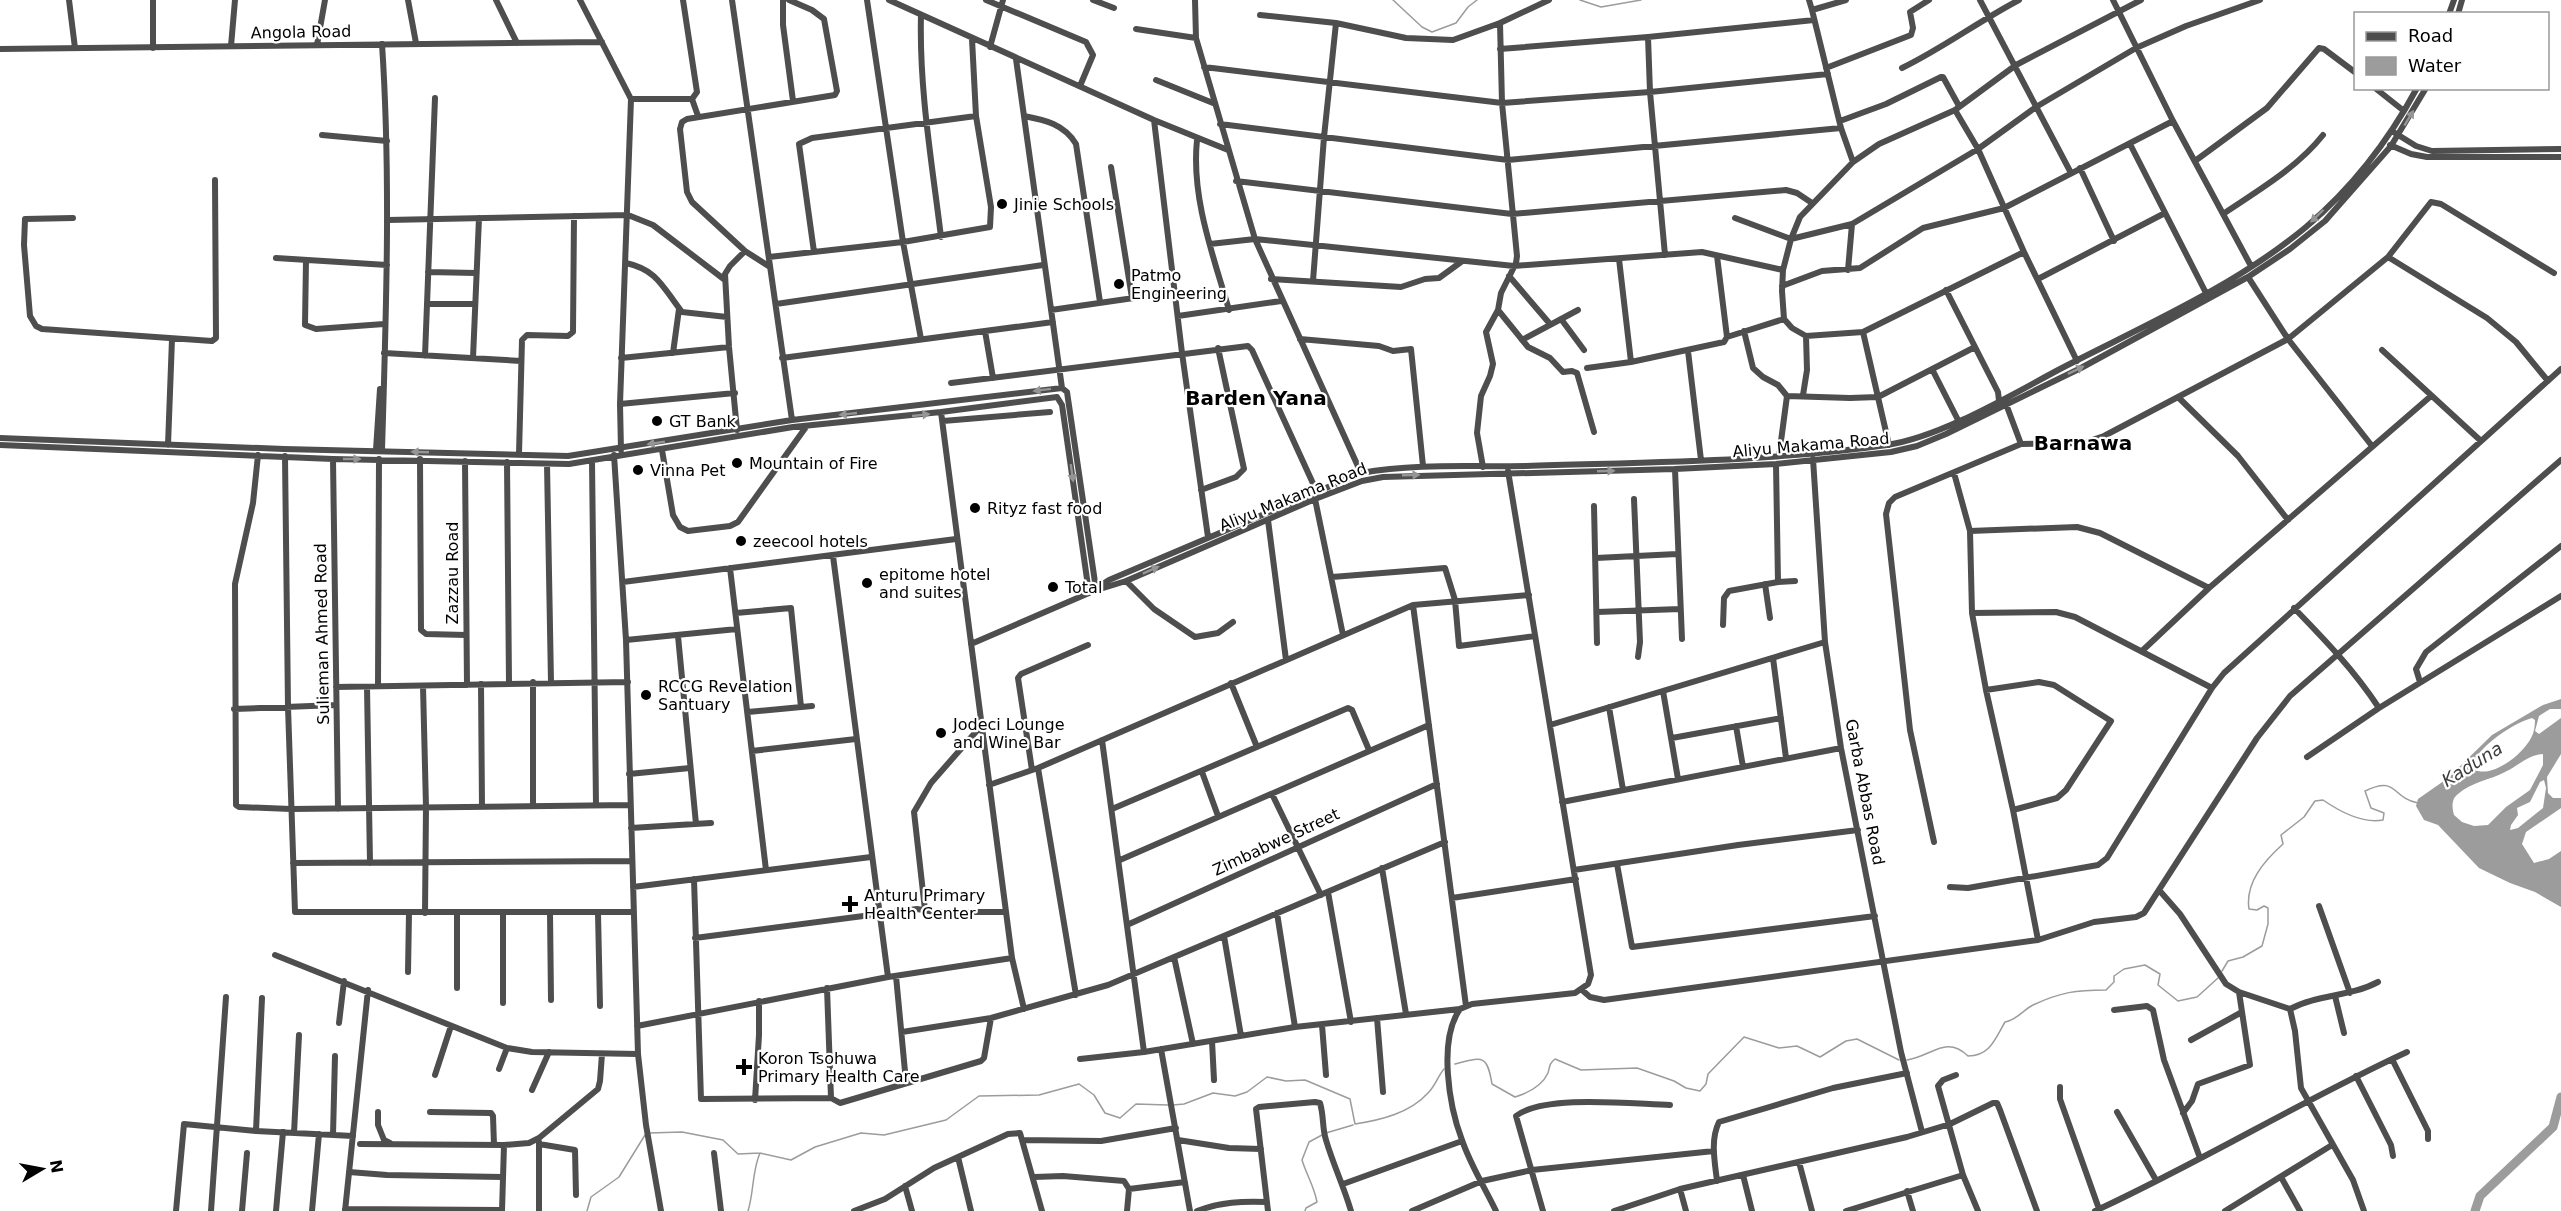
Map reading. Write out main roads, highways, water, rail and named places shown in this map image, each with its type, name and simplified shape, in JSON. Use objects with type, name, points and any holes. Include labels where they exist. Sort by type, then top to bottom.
[{"type":"water","name":"Kaduna","points":[[2561,699],[2561,709],[2550,709],[2539,716],[2535,731],[2539,734],[2561,718],[2561,754],[2547,777],[2548,793],[2553,798],[2561,798],[2561,808],[2526,832],[2522,844],[2534,863],[2549,859],[2561,851],[2561,907],[2535,892],[2479,868],[2438,825],[2424,820],[2416,806],[2418,799],[2448,778],[2492,735],[2543,705]],"holes":[[[2532,718],[2535,720],[2532,736],[2515,757],[2490,771],[2475,770],[2475,759],[2486,746],[2508,729]],[[2543,754],[2543,765],[2530,790],[2506,807],[2488,825],[2474,826],[2462,822],[2454,815],[2453,801],[2463,790]],[[2544,780],[2546,788],[2543,808],[2518,828],[2510,830],[2518,815],[2517,808],[2530,802],[2540,782]]]},
{"type":"waterway","points":[[1393,0],[1422,27],[1432,32],[1456,23],[1468,7],[1477,0]]},
{"type":"waterway","points":[[1580,0],[1601,7],[1641,0]]},
{"type":"waterway","points":[[2222,971],[2228,961],[2243,957],[2262,946],[2268,924],[2268,908],[2264,906],[2257,910],[2249,909],[2253,881],[2263,865],[2283,844],[2281,835],[2304,817],[2315,801],[2323,800],[2351,816],[2375,821],[2383,820],[2384,813],[2371,808],[2365,791],[2383,785],[2389,786],[2403,797],[2418,803]]},
{"type":"waterway","points":[[1907,1060],[1946,1047],[1953,1047],[1968,1056],[1982,1053],[1995,1040],[2005,1022],[2029,1007],[2052,997],[2069,993],[2106,990],[2114,982],[2114,976],[2124,969],[2145,965],[2160,974],[2158,985],[2178,1001],[2197,997],[2218,978]]},
{"type":"waterway","points":[[1455,1064],[1482,1060],[1488,1067],[1492,1084],[1515,1097],[1530,1091],[1542,1082],[1555,1059],[1581,1070],[1637,1068],[1674,1081],[1686,1088],[1700,1091],[1706,1084],[1708,1074],[1744,1037],[1779,1048],[1797,1046],[1820,1057],[1846,1041],[1857,1039],[1899,1060]]},
{"type":"waterway","points":[[1173,1105],[1184,1104],[1213,1093],[1235,1096],[1247,1092],[1267,1077],[1286,1081],[1305,1080],[1350,1099],[1355,1124],[1385,1118],[1413,1106],[1430,1090],[1444,1069]]},
{"type":"waterway","points":[[649,1133],[682,1132],[723,1140],[738,1154],[760,1153],[791,1160],[815,1147],[861,1133],[884,1135],[946,1120],[979,1096],[1039,1095],[1079,1084],[1094,1095],[1105,1113],[1120,1118],[1136,1104],[1168,1105]]},
{"type":"waterway","points":[[2475,1211],[2480,1196],[2553,1127],[2561,1097]]},
{"type":"waterway","points":[[1326,1133],[1353,1125]]},
{"type":"waterway","points":[[587,1211],[591,1197],[619,1177],[645,1135]]},
{"type":"waterway","points":[[1305,1211],[1317,1202],[1302,1160],[1309,1142],[1322,1135]]},
{"type":"waterway","points":[[748,1211],[760,1153]]},
{"type":"place","name":"Jinie Schools","points":[[1002,204]]},
{"type":"place","name":"Patmo Engineering","points":[[1119,284]]},
{"type":"place","name":"GT Bank","points":[[657,421]]},
{"type":"place","name":"Mountain of Fire","points":[[737,463]]},
{"type":"place","name":"Vinna Pet","points":[[638,470]]},
{"type":"place","name":"Rityz fast food","points":[[975,508]]},
{"type":"place","name":"zeecool hotels","points":[[741,541]]},
{"type":"place","name":"epitome hotel and suites","points":[[867,583]]},
{"type":"place","name":"Total","points":[[1053,587]]},
{"type":"place","name":"RCCG Revelation Santuary","points":[[646,695]]},
{"type":"place","name":"Jodeci Lounge and Wine Bar","points":[[941,733]]},
{"type":"place","name":"Anturu Primary Health Center","points":[[850,904]]},
{"type":"place","name":"Koron Tsohuwa Primary Health Care","points":[[744,1067]]},
{"type":"district","name":"Barden Yana","points":[[1256,398]]},
{"type":"district","name":"Barnawa","points":[[2083,443]]}]
